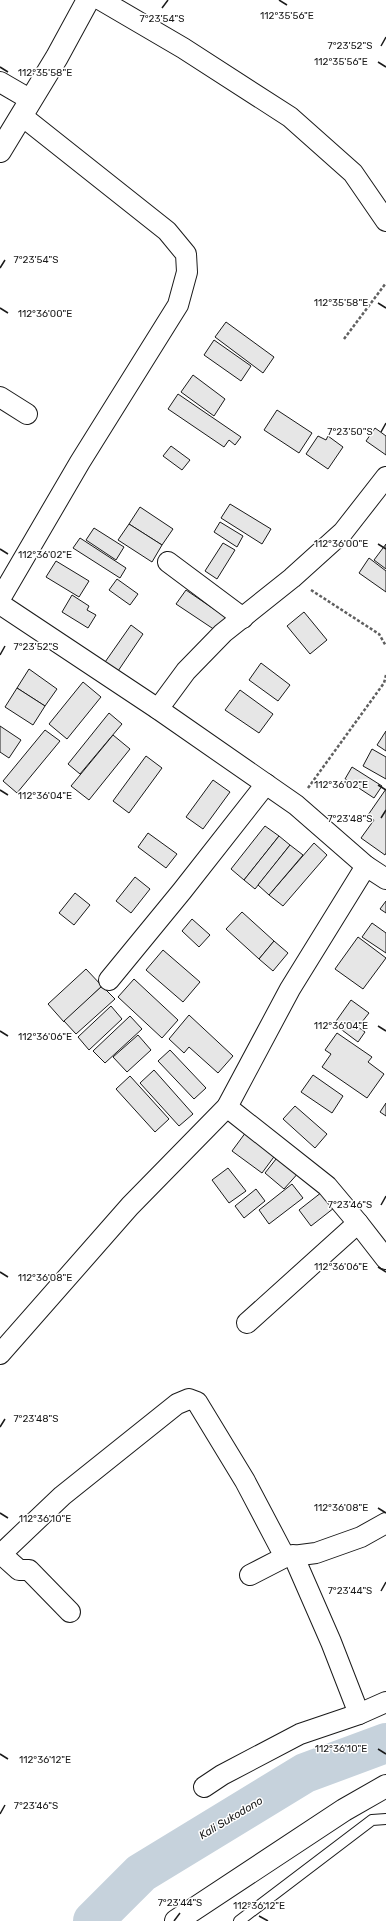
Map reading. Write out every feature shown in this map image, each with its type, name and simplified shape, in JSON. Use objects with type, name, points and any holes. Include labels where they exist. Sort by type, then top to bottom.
[{"type":"street","points":[[0,151],[88,0]]},
{"type":"street","points":[[101,0],[184,48],[290,117],[353,173],[386,222]]},
{"type":"street","points":[[0,82],[26,108],[167,231],[186,254],[187,272],[178,305],[80,462],[0,599]]},
{"type":"street","points":[[0,397],[27,414]]},
{"type":"street","points":[[158,709],[186,671],[223,633],[292,578],[343,532],[386,477]]},
{"type":"street","points":[[168,562],[243,618]]},
{"type":"street","points":[[0,604],[158,709],[296,805],[366,866],[386,880]]},
{"type":"street","points":[[109,980],[266,784]]},
{"type":"street","points":[[0,1354],[130,1206],[227,1107],[290,989],[366,866]]},
{"type":"street","points":[[227,1107],[327,1186],[386,1259]]},
{"type":"street","points":[[247,1322],[358,1223]]},
{"type":"street","points":[[70,1612],[29,1570],[19,1570],[1,1553],[62,1496],[177,1404],[189,1398],[197,1402],[289,1556],[331,1642],[359,1714]]},
{"type":"street","points":[[250,1575],[289,1556],[316,1553],[362,1537],[386,1523]]},
{"type":"street","points":[[204,1787],[222,1775],[300,1734],[359,1714],[386,1702]]},
{"type":"street","points":[[176,1921],[318,1826],[386,1786]]},
{"type":"lane","points":[[239,1921],[372,1820],[386,1818]]},
{"type":"path","points":[[344,339],[386,283]]},
{"type":"path","points":[[292,578],[379,634],[386,646]]},
{"type":"path","points":[[296,805],[384,683],[386,676]]},
{"type":"building","points":[[226,322],[274,357],[263,373],[215,337]]},
{"type":"building","points":[[214,340],[251,366],[241,381],[204,355]]},
{"type":"building","points":[[193,375],[225,399],[214,416],[181,392]]},
{"type":"building","points":[[178,394],[241,437],[235,445],[229,440],[224,447],[168,409]]},
{"type":"building","points":[[277,410],[312,433],[299,453],[264,430]]},
{"type":"building","points":[[375,428],[386,436],[386,455],[366,441]]},
{"type":"building","points":[[318,436],[326,440],[328,436],[343,447],[328,469],[306,454]]},
{"type":"building","points":[[171,446],[190,460],[182,470],[163,456]]},
{"type":"building","points":[[230,504],[271,529],[262,544],[221,518]]},
{"type":"building","points":[[140,507],[173,529],[162,545],[129,524]]},
{"type":"building","points":[[220,522],[243,536],[237,547],[214,532]]},
{"type":"building","points":[[129,524],[162,545],[152,562],[118,540]]},
{"type":"building","points":[[94,528],[124,547],[116,560],[86,540]]},
{"type":"building","points":[[80,538],[126,568],[120,578],[73,548]]},
{"type":"building","points":[[223,543],[235,550],[217,579],[205,571]]},
{"type":"building","points":[[386,544],[386,569],[374,560]]},
{"type":"building","points":[[369,558],[386,571],[386,592],[359,573]]},
{"type":"building","points":[[56,561],[89,581],[79,597],[46,577]]},
{"type":"building","points":[[117,579],[138,594],[130,605],[109,590]]},
{"type":"building","points":[[186,590],[227,618],[218,632],[176,604]]},
{"type":"building","points":[[72,595],[89,606],[87,610],[96,615],[88,628],[62,612]]},
{"type":"building","points":[[304,612],[327,640],[310,654],[287,626]]},
{"type":"building","points":[[131,625],[143,634],[116,674],[103,665]]},
{"type":"building","points":[[261,663],[290,685],[278,701],[249,680]]},
{"type":"building","points":[[29,669],[57,689],[45,706],[17,688]]},
{"type":"building","points":[[83,682],[101,697],[67,739],[49,724]]},
{"type":"building","points":[[17,688],[45,706],[33,725],[5,707]]},
{"type":"building","points":[[240,690],[273,714],[259,733],[225,710]]},
{"type":"building","points":[[109,713],[122,724],[80,774],[68,764]]},
{"type":"building","points":[[0,726],[21,740],[9,758],[0,752]]},
{"type":"building","points":[[45,730],[60,741],[17,793],[3,781]]},
{"type":"building","points":[[386,731],[386,751],[377,745]]},
{"type":"building","points":[[113,735],[130,749],[89,800],[71,786]]},
{"type":"building","points":[[372,749],[386,757],[386,779],[363,766]]},
{"type":"building","points":[[146,756],[162,768],[129,813],[113,801]]},
{"type":"building","points":[[352,767],[382,786],[374,798],[345,779]]},
{"type":"building","points":[[213,780],[230,792],[203,829],[186,817]]},
{"type":"building","points":[[386,789],[385,855],[361,838],[374,820],[368,815]]},
{"type":"building","points":[[265,826],[279,836],[244,880],[231,869]]},
{"type":"building","points":[[148,833],[177,854],[166,868],[138,847]]},
{"type":"building","points":[[279,836],[290,845],[255,889],[244,880]]},
{"type":"building","points":[[314,843],[327,855],[283,906],[269,895]]},
{"type":"building","points":[[290,845],[303,855],[269,895],[258,885]]},
{"type":"building","points":[[135,877],[150,889],[131,913],[116,901]]},
{"type":"building","points":[[75,893],[90,905],[74,925],[59,913]]},
{"type":"building","points":[[386,901],[386,913],[380,909]]},
{"type":"building","points":[[242,912],[274,941],[259,959],[226,929]]},
{"type":"building","points":[[192,919],[210,935],[199,947],[182,931]]},
{"type":"building","points":[[372,923],[386,933],[386,953],[362,937]]},
{"type":"building","points":[[358,937],[386,958],[363,989],[335,969]]},
{"type":"building","points":[[274,941],[288,953],[273,971],[259,959]]},
{"type":"building","points":[[163,950],[200,982],[183,1002],[146,970]]},
{"type":"building","points":[[86,969],[102,986],[64,1022],[48,1004]]},
{"type":"building","points":[[134,979],[178,1020],[162,1038],[118,997]]},
{"type":"building","points":[[102,986],[115,999],[76,1034],[64,1021]]},
{"type":"building","points":[[351,1000],[369,1013],[358,1027],[365,1032],[358,1042],[334,1024]]},
{"type":"building","points":[[111,1006],[122,1019],[89,1050],[78,1037]]},
{"type":"building","points":[[189,1015],[233,1056],[218,1073],[189,1047],[184,1053],[169,1039]]},
{"type":"building","points":[[130,1016],[142,1029],[105,1063],[93,1051]]},
{"type":"building","points":[[337,1033],[372,1057],[368,1062],[384,1074],[367,1098],[322,1067],[331,1054],[325,1050]]},
{"type":"building","points":[[138,1035],[151,1050],[127,1072],[113,1057]]},
{"type":"building","points":[[170,1050],[206,1088],[194,1099],[158,1061]]},
{"type":"building","points":[[154,1070],[193,1114],[179,1126],[140,1083]]},
{"type":"building","points":[[313,1075],[343,1096],[332,1113],[301,1092]]},
{"type":"building","points":[[130,1076],[169,1119],[155,1132],[116,1089]]},
{"type":"building","points":[[386,1103],[386,1116],[380,1112]]},
{"type":"building","points":[[295,1106],[327,1134],[315,1148],[283,1119]]},
{"type":"building","points":[[246,1132],[276,1154],[262,1173],[232,1151]]},
{"type":"building","points":[[280,1154],[300,1171],[284,1189],[265,1173]]},
{"type":"building","points":[[228,1168],[246,1191],[229,1203],[212,1180]]},
{"type":"building","points":[[292,1184],[303,1198],[269,1224],[259,1210]]},
{"type":"building","points":[[256,1189],[265,1201],[244,1218],[235,1206]]},
{"type":"building","points":[[322,1192],[334,1208],[311,1226],[299,1210]]},
{"type":"waterway","name":"Kali Sukodono","points":[[93,1921],[141,1873],[305,1773],[386,1743]]}]
